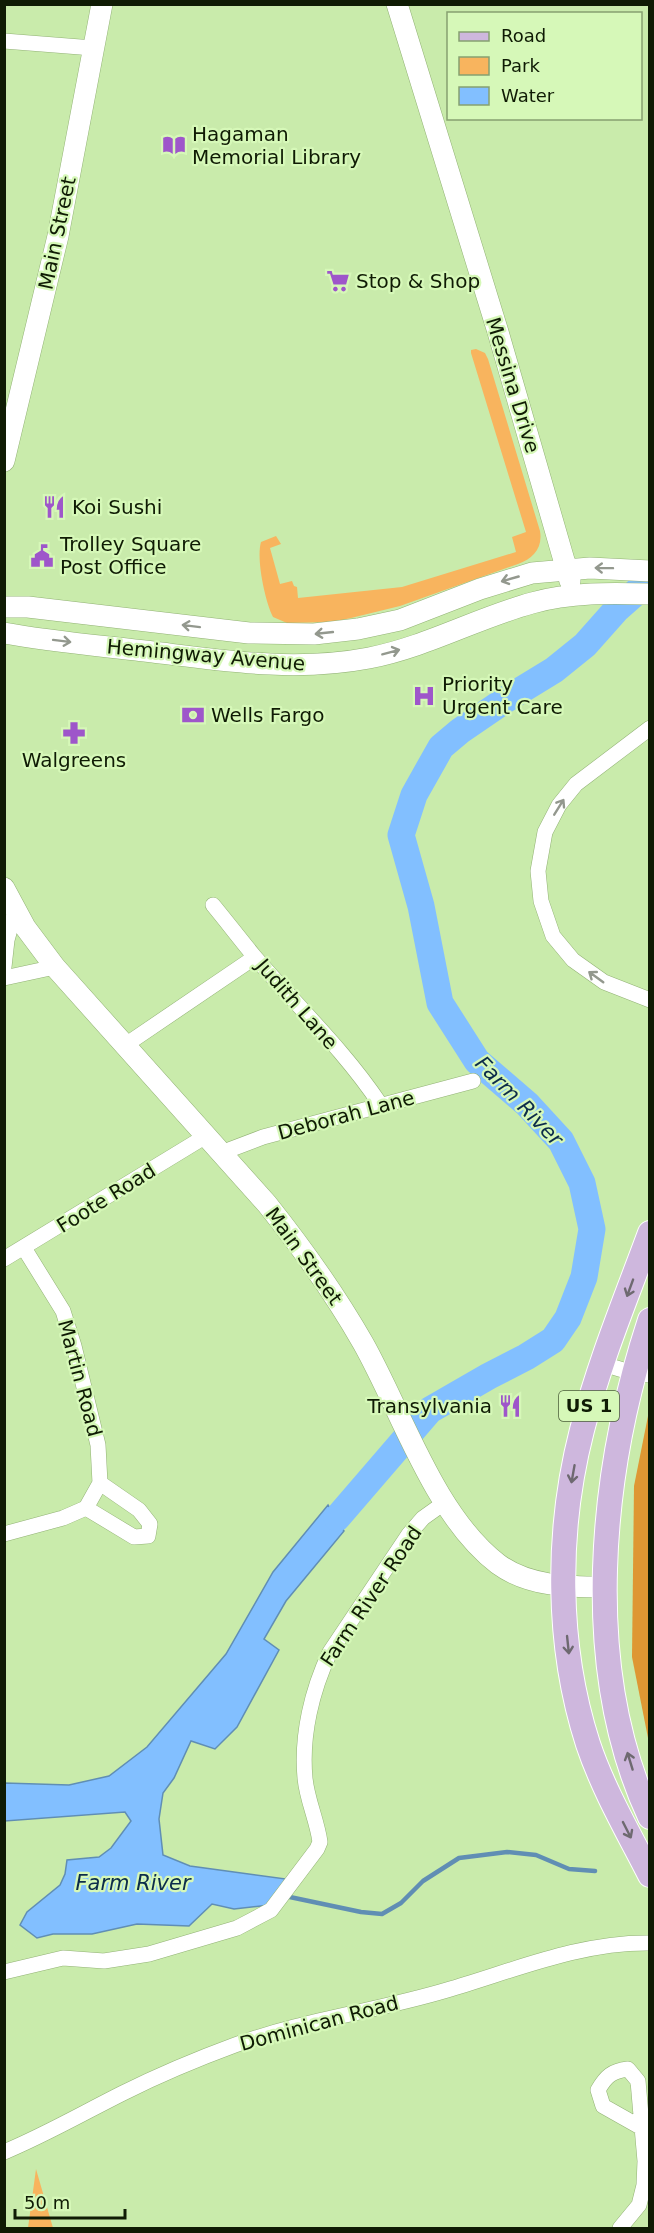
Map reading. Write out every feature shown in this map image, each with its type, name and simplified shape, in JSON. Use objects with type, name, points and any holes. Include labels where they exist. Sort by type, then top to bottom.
[{"type":"main road","name":"Main Street","points":[[4,461],[58,236],[102,4]]},
{"type":"main road","name":"Messina Drive","points":[[397,4],[568,568],[573,595]]},
{"type":"main road","name":"Hemingway Avenue","points":[[4,607],[249,633],[314,634],[400,620],[510,579],[568,568],[645,570]]},
{"type":"main road","name":"Hemingway Avenue","points":[[4,633],[249,663],[311,666],[371,657],[425,641],[531,603],[573,595],[650,594]]},
{"type":"main road","points":[[249,633],[249,663]]},
{"type":"main road","name":"Main Street","points":[[4,888],[25,927],[55,967],[267,1204],[317,1270],[363,1344],[444,1503],[470,1537],[499,1564],[524,1577],[564,1587],[603,1587]]},
{"type":"main road","name":"US 1","points":[[650,1233],[582,1430],[572,1479],[565,1539],[564,1587],[570,1660],[577,1703],[588,1744],[606,1788],[650,1875]]},
{"type":"main road","name":"US 1","points":[[650,1320],[641,1374],[619,1438],[612,1484],[603,1587],[604,1626],[611,1683],[621,1734],[650,1816]]},
{"type":"main road","points":[[582,1430],[619,1438]]},
{"type":"street","points":[[4,42],[93,48]]},
{"type":"street","points":[[650,728],[576,784],[559,805],[545,832],[538,871],[541,901],[553,936],[573,960],[604,982],[650,1000]]},
{"type":"street","name":"Judith Lane","points":[[213,905],[255,957],[309,1015],[380,1104]]},
{"type":"street","points":[[4,967],[15,910]]},
{"type":"street","points":[[124,1046],[255,957]]},
{"type":"street","points":[[4,978],[55,967]]},
{"type":"street","name":"Deborah Lane","points":[[221,1153],[263,1137],[473,1081]]},
{"type":"street","name":"Foote Road","points":[[4,1259],[206,1136]]},
{"type":"street","name":"Martin Road","points":[[24,1248],[63,1311],[98,1445],[100,1483]]},
{"type":"street","points":[[603,1364],[641,1374]]},
{"type":"street","points":[[4,1534],[63,1518],[86,1508],[100,1483],[139,1510],[150,1524],[148,1536],[134,1538],[86,1508]]},
{"type":"street","name":"Farm River Road","points":[[4,1972],[63,1958],[104,1960],[149,1954],[205,1939],[252,1922],[271,1910],[320,1842],[305,1779],[305,1748],[314,1691],[321,1671],[330,1652],[409,1534],[423,1518],[444,1503]]},
{"type":"street","name":"Dominican Road","points":[[4,2152],[50,2132],[170,2071],[237,2044],[297,2026],[444,1991],[566,1954],[601,1947],[650,1943]]},
{"type":"street","points":[[620,2229],[639,2205],[644,2185],[642,2128]]},
{"type":"green space","points":[[476,349],[485,353],[488,359],[540,531],[540,543],[536,552],[518,564],[400,606],[332,622],[287,623],[273,617],[262,580],[260,549],[261,542],[276,536],[281,544],[270,548],[280,584],[292,581],[297,587],[298,598],[402,587],[516,552],[512,537],[526,532],[471,353],[471,350]]},
{"type":"green space","points":[[36,2169],[53,2228],[28,2228]]},
{"type":"shaded area","points":[[649,1411],[649,1743],[632,1657],[634,1486]]},
{"type":"water","name":"Farm River","points":[[328,1505],[344,1531],[286,1601],[264,1639],[279,1650],[237,1727],[215,1749],[191,1741],[174,1778],[163,1793],[159,1819],[163,1855],[190,1866],[286,1879],[270,1905],[234,1909],[212,1904],[189,1926],[137,1924],[92,1934],[53,1934],[37,1938],[20,1925],[27,1912],[60,1885],[65,1874],[67,1860],[99,1857],[111,1848],[131,1821],[125,1812],[5,1821],[5,1783],[69,1785],[109,1776],[147,1747],[226,1654],[273,1572]]},
{"type":"waterway","name":"Farm River","points":[[337,1518],[430,1410],[553,1340],[568,1318],[584,1277],[592,1229],[582,1183],[561,1141],[527,1104],[477,1061],[440,1003],[421,906],[401,835],[414,795],[441,747],[505,700],[554,670],[585,645],[617,609],[650,580]]},
{"type":"waterway","name":"Farm River","points":[[285,1896],[361,1912],[382,1914],[401,1903],[423,1881],[459,1858],[507,1852],[536,1855],[569,1869],[595,1871]]},
{"type":"place","name":"Hagaman Memorial Library","points":[[174,145]]},
{"type":"place","name":"Stop & Shop","points":[[338,281]]},
{"type":"place","name":"Koi Sushi","points":[[54,507]]},
{"type":"place","name":"Trolley Square Post Office","points":[[42,556]]},
{"type":"place","name":"Priority Urgent Care","points":[[424,696]]},
{"type":"place","name":"Wells Fargo","points":[[193,715]]},
{"type":"place","name":"Walgreens","points":[[74,733]]},
{"type":"place","name":"Transylvania","points":[[510,1406]]}]
